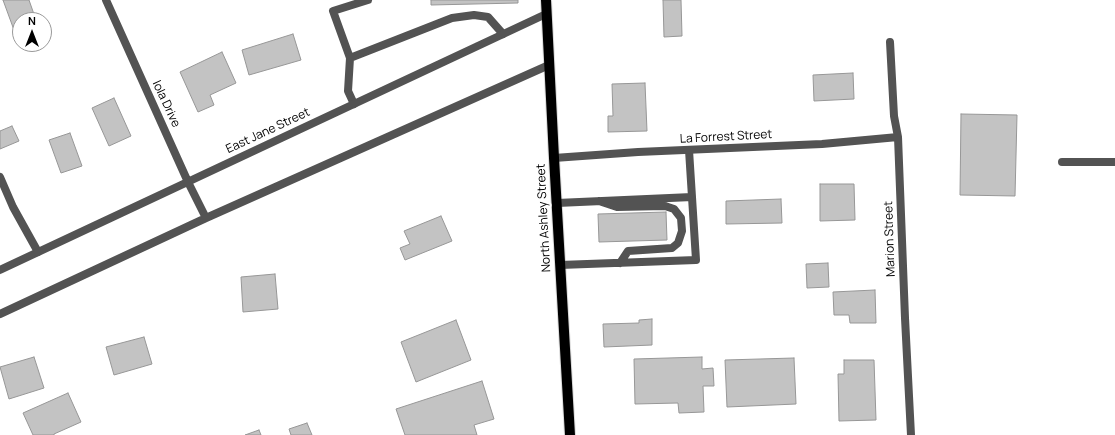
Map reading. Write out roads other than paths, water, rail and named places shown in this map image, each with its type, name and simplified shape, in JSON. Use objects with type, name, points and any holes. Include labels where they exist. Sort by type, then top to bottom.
[{"type":"main road","name":"North Ashley Street","points":[[546,0],[570,435]]},
{"type":"street","name":"Iola Drive","points":[[106,0],[188,182],[206,218]]},
{"type":"street","points":[[354,104],[348,91],[350,58],[333,11],[368,0]]},
{"type":"street","name":"East Jane Street","points":[[0,270],[546,14]]},
{"type":"street","points":[[350,58],[452,18],[474,15],[488,17],[503,34]]},
{"type":"street","name":"Marion Street","points":[[890,42],[894,116],[898,137],[911,435]]},
{"type":"street","points":[[0,314],[206,218],[549,65]]},
{"type":"street","name":"La Forrest Street","points":[[554,158],[638,152],[822,144],[898,137]]},
{"type":"street","points":[[560,265],[696,260],[689,150]]},
{"type":"street","points":[[1062,162],[1115,162]]},
{"type":"street","points":[[0,177],[38,252]]},
{"type":"street","points":[[557,203],[692,196]]},
{"type":"street","points":[[599,201],[617,208],[665,206],[674,209],[681,218],[682,231],[678,243],[672,248],[628,251],[620,263]]}]
